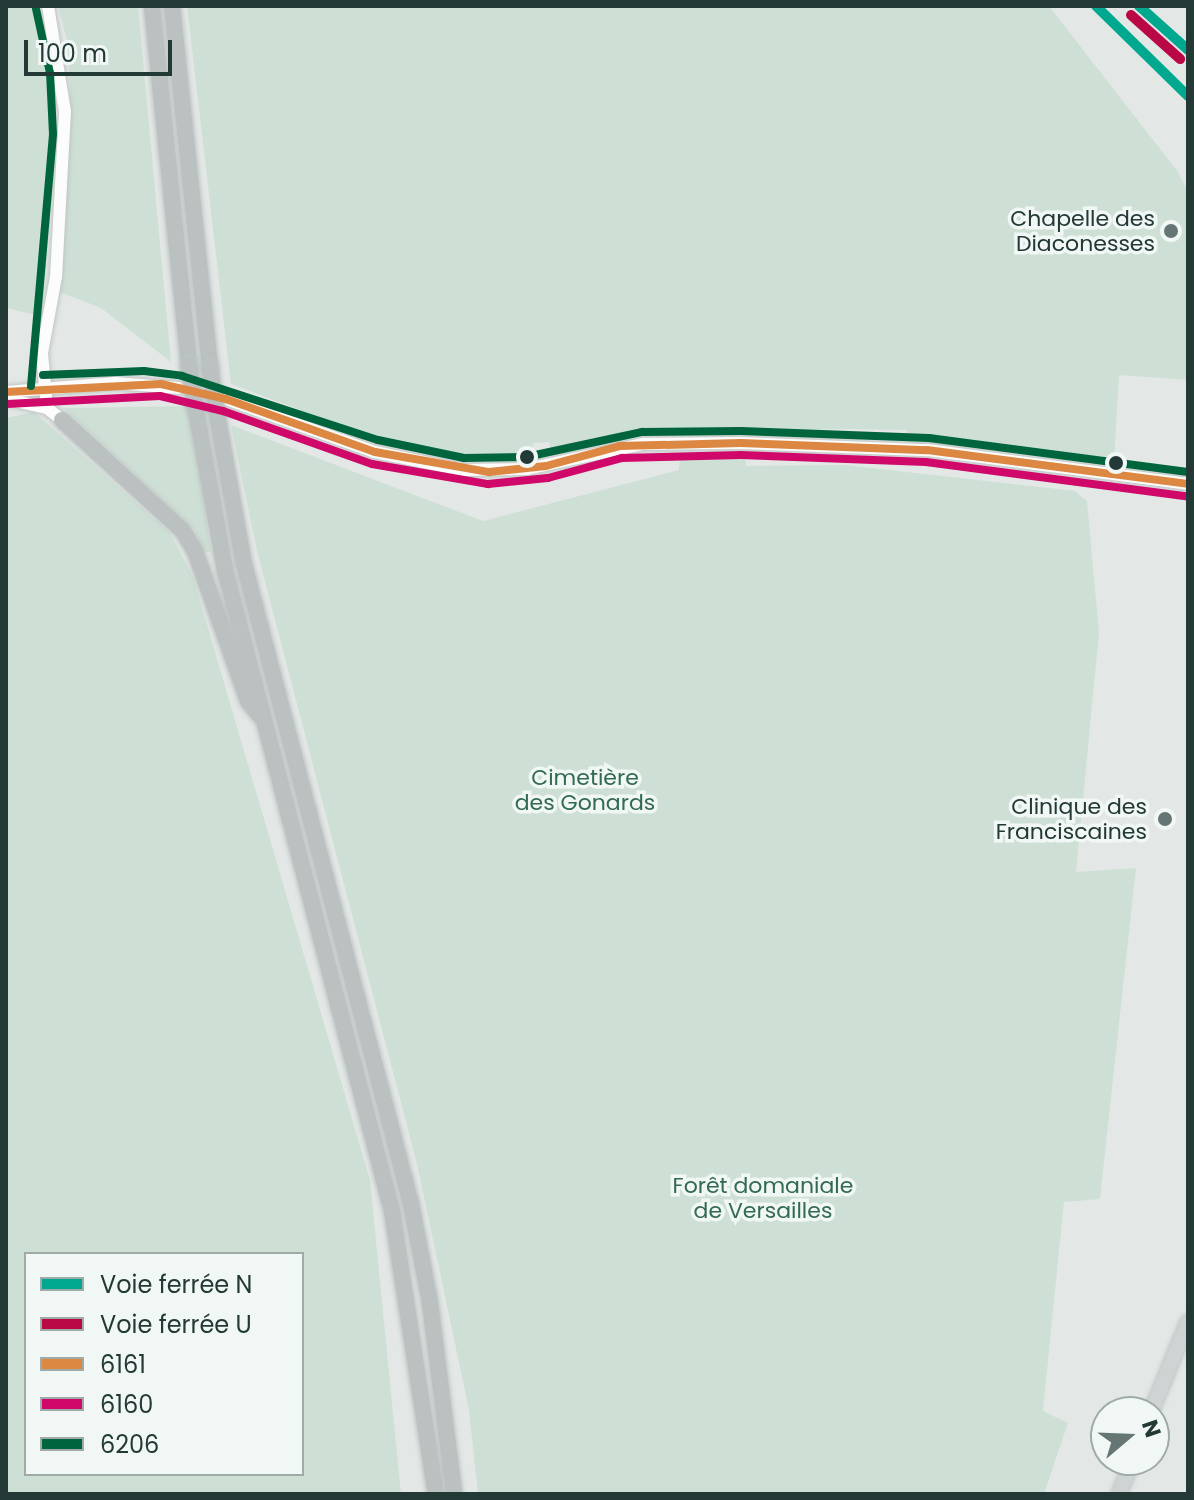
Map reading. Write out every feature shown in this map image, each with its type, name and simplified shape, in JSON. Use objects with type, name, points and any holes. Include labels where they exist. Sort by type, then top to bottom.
[{"type":"highway","points":[[152,6],[189,365],[225,570],[392,1211],[436,1494]]},
{"type":"highway","points":[[172,6],[210,368],[221,404],[244,564],[411,1204],[430,1303],[454,1494]]},
{"type":"highway","points":[[62,420],[183,531],[195,551],[248,701],[266,724]]},
{"type":"main road","points":[[47,408],[43,387],[65,123],[62,71],[48,6]]},
{"type":"main road","points":[[6,392],[129,383],[179,388]]},
{"type":"main road","points":[[6,399],[47,408],[62,420]]},
{"type":"main road","points":[[221,404],[375,452],[463,470],[537,467],[643,444],[741,443],[927,450],[1188,484]]},
{"type":"main road","points":[[1158,1396],[1188,1322]]},
{"type":"green space","points":[[6,6],[38,6],[53,75],[57,131],[42,321],[36,315],[6,308]]},
{"type":"green space","points":[[58,6],[138,6],[171,362],[101,308],[57,291],[71,116],[68,44]]},
{"type":"green space","points":[[187,6],[1049,6],[1178,172],[1188,192],[1188,380],[1119,375],[1114,463],[907,442],[907,430],[644,432],[552,453],[549,442],[533,443],[532,457],[489,461],[359,432],[231,384]]},
{"type":"green space","points":[[190,406],[211,552],[204,552],[194,529],[64,408]]},
{"type":"green space","points":[[34,412],[170,533],[193,577],[370,1180],[401,1494],[6,1494],[6,418]]},
{"type":"green space","name":"Forêt domaniale de Versailles","points":[[231,425],[483,521],[679,470],[680,454],[745,452],[746,466],[845,465],[1075,491],[1087,501],[1099,633],[1076,872],[1136,868],[1100,1199],[1064,1202],[1043,1411],[1068,1423],[1044,1494],[478,1494],[469,1410],[417,1164],[257,551]]},
{"type":"rail line","name":"N","points":[[1096,6],[1188,96]]},
{"type":"rail line","name":"N","points":[[1139,6],[1188,50]]},
{"type":"rail line","name":"U","points":[[1131,15],[1180,59]]},
{"type":"transit line","name":"6206","points":[[31,386],[53,134],[50,73],[36,9]]},
{"type":"transit line","name":"6206","points":[[43,375],[144,371],[182,376],[378,440],[464,458],[526,457],[642,432],[741,431],[929,438],[1188,472]]},
{"type":"transit line","name":"6161","points":[[6,392],[161,384],[226,399],[375,452],[489,472],[546,466],[620,446],[741,443],[927,450],[1188,484]]},
{"type":"transit line","name":"6160","points":[[7,404],[160,396],[223,411],[372,464],[488,484],[548,478],[622,458],[741,455],[926,462],[1186,496]]},
{"type":"place","name":"Chapelle des Diaconesses","points":[[1171,231]]},
{"type":"place","name":"Clinique des Franciscaines","points":[[1165,819]]},
{"type":"park label","name":"Cimetière des Gonards","points":[[585,790]]}]
